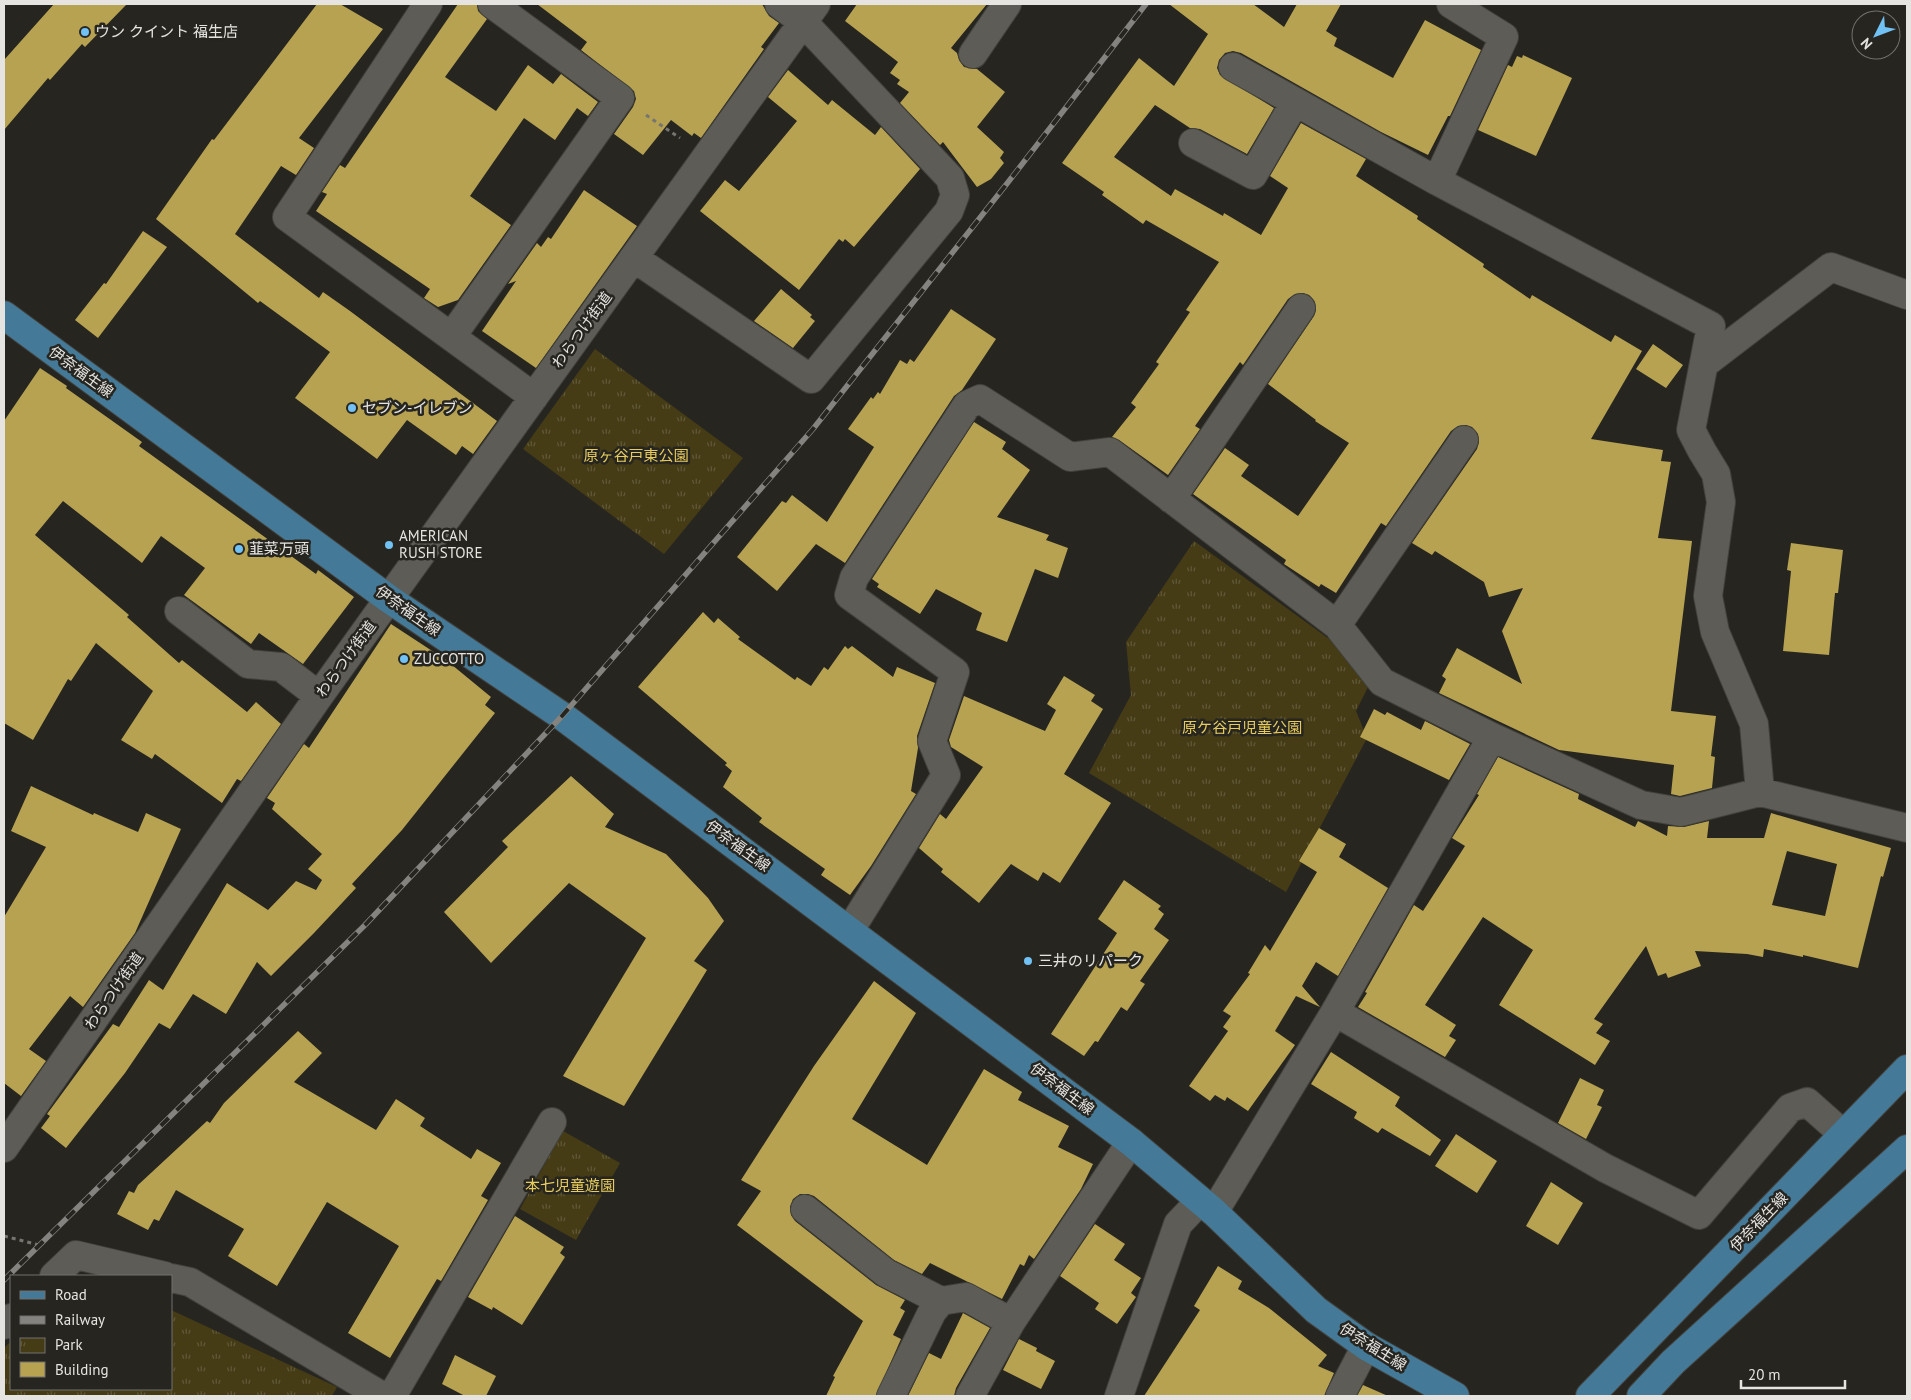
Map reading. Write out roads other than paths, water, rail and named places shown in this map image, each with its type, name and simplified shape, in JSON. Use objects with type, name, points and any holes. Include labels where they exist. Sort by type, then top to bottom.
[{"type":"main road","name":"伊奈福生線","points":[[4,315],[389,599],[562,716],[1131,1142],[1207,1206],[1316,1310],[1366,1346],[1455,1396]]},
{"type":"main road","name":"伊奈福生線","points":[[1590,1396],[1907,1069]]},
{"type":"main road","points":[[1641,1396],[1673,1362],[1907,1149]]},
{"type":"street","points":[[428,4],[287,218],[534,397]]},
{"type":"street","points":[[452,336],[620,98],[492,4]]},
{"type":"street","points":[[634,258],[812,379],[949,211],[955,195],[950,178],[810,13],[779,4]]},
{"type":"street","points":[[973,54],[1008,4]]},
{"type":"street","points":[[1437,181],[1504,37],[1451,4]]},
{"type":"street","name":"わらつけ街道","points":[[4,1148],[319,696],[810,13]]},
{"type":"street","points":[[1233,67],[1437,181],[1711,326],[1692,430],[1702,452],[1716,474],[1721,502],[1708,596],[1715,632],[1754,724],[1760,792]]},
{"type":"street","points":[[1193,143],[1253,176],[1295,102]]},
{"type":"street","points":[[1704,364],[1831,267],[1907,295]]},
{"type":"street","points":[[1171,499],[1302,308]]},
{"type":"street","points":[[850,930],[946,775],[932,741],[955,672],[850,595],[854,578],[968,405],[980,399],[1070,457],[1110,452],[1337,625],[1382,682],[1492,737],[1641,805],[1681,812],[1760,792],[1907,828]]},
{"type":"street","points":[[1337,625],[1464,440]]},
{"type":"street","points":[[179,611],[248,664],[281,667],[319,696]]},
{"type":"street","points":[[1119,1396],[1178,1224],[1207,1206],[1335,1012],[1492,737]]},
{"type":"street","points":[[1335,1012],[1605,1168],[1699,1215],[1790,1108],[1807,1102],[1843,1134]]},
{"type":"street","points":[[392,1396],[552,1122]]},
{"type":"street","points":[[970,1396],[1011,1322],[1131,1142]]},
{"type":"street","points":[[804,1209],[886,1273],[942,1300],[966,1297],[1011,1322]]},
{"type":"street","points":[[55,1275],[76,1255],[162,1275]]},
{"type":"street","points":[[172,1278],[190,1282],[382,1396]]},
{"type":"street","points":[[891,1396],[932,1312],[942,1300]]},
{"type":"street","points":[[1340,1396],[1366,1346]]},
{"type":"railway","points":[[4,1280],[365,925],[562,716],[813,429],[1146,4]]},
{"type":"place","name":"ウン クイント 福生店","points":[[85,32]]},
{"type":"place","name":"セブン-イレブン","points":[[352,408]]},
{"type":"place","name":"AMERICAN RUSH STORE","points":[[389,545]]},
{"type":"place","name":"韮菜万頭","points":[[239,549]]},
{"type":"place","name":"ZUCCOTTO","points":[[404,659]]},
{"type":"place","name":"三井のリパーク","points":[[1028,961]]},
{"type":"park label","name":"原ヶ谷戸東公園","points":[[636,456]]},
{"type":"park label","name":"原ケ谷戸児童公園","points":[[1242,728]]},
{"type":"park label","name":"本七児童遊園","points":[[570,1186]]}]
